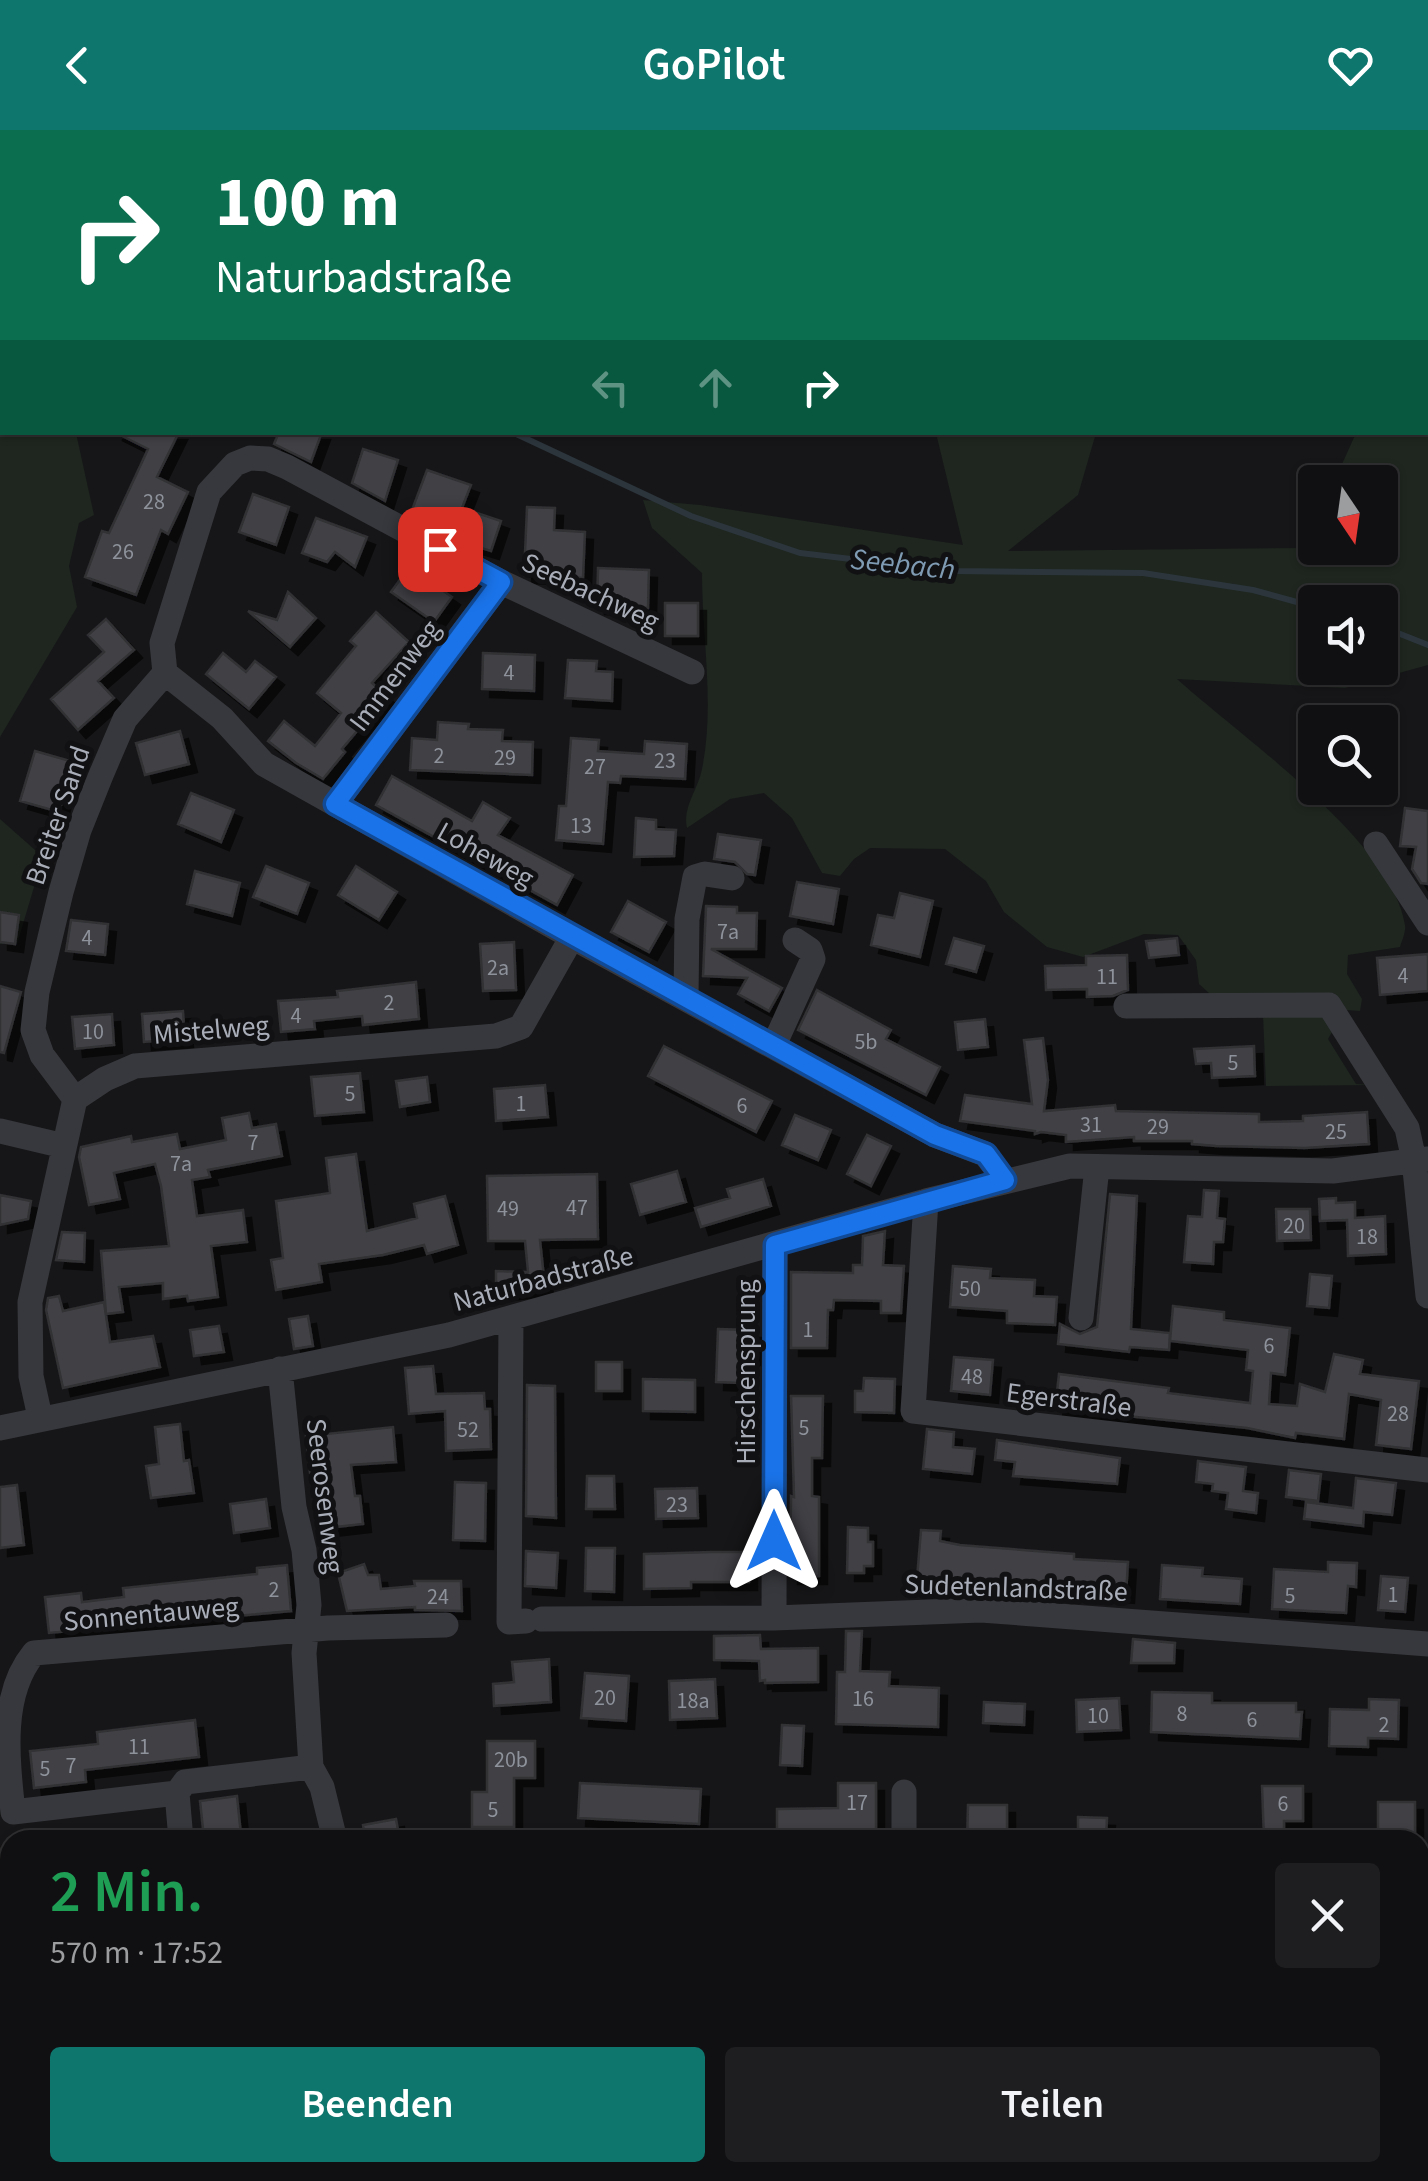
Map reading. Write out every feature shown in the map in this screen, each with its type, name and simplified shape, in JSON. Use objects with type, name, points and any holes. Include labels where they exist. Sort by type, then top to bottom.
[{"type":"street","name":"Seebachweg","points":[[164,672],[162,643],[208,492],[235,464],[250,458],[268,459],[287,467],[501,582],[692,672]]},
{"type":"street","name":"Immenweg","points":[[335,804],[501,582]]},
{"type":"street","name":"Loheweg","points":[[164,672],[222,718],[264,764],[935,1135],[986,1154],[1005,1180]]},
{"type":"street","name":"Breiter Sand","points":[[76,1099],[42,1055],[34,1030],[37,992],[79,830],[124,719],[164,672]]},
{"type":"street","points":[[1376,844],[1428,924]]},
{"type":"street","points":[[686,998],[687,919],[695,877],[705,874],[732,878]]},
{"type":"street","name":"Mistelweg","points":[[76,1099],[135,1066],[496,1036],[520,1027],[572,937]]},
{"type":"street","points":[[774,1045],[813,959],[810,950],[795,940]]},
{"type":"street","points":[[1126,1006],[1329,1006],[1407,1128],[1421,1160],[1428,1296]]},
{"type":"street","points":[[40,1417],[30,1376],[30,1302],[76,1099]]},
{"type":"street","points":[[0,1131],[64,1146]]},
{"type":"street","name":"Naturbadstraße","points":[[0,1428],[449,1335],[926,1201],[1070,1166],[1334,1170],[1421,1160]]},
{"type":"street","points":[[1081,1318],[1097,1167]]},
{"type":"street","name":"Egerstraße","points":[[926,1201],[913,1411],[1428,1470]]},
{"type":"street","name":"Hirschensprung","points":[[774,1618],[775,1245]]},
{"type":"street","name":"Sudetenlandstraße","points":[[512,1318],[509,1622],[603,1616],[774,1618],[980,1610],[1428,1640]]},
{"type":"street","name":"Seerosenweg","points":[[280,1369],[294,1508],[304,1550],[309,1605],[304,1653],[310,1767],[322,1787],[333,1830]]},
{"type":"street","points":[[307,1630],[446,1625]]},
{"type":"street","name":"Sonnentauweg","points":[[307,1630],[34,1653],[21,1664],[4,1694],[2,1712],[14,1812],[176,1793],[186,1782],[310,1767]]},
{"type":"street","points":[[904,1792],[904,1830]]},
{"type":"street","points":[[176,1793],[179,1830]]},
{"type":"shaded area","points":[[0,435],[76,435],[94,515],[79,523],[69,566],[77,607],[0,737]]},
{"type":"shaded area","points":[[936,435],[1095,435],[1078,495],[1008,551],[1298,548],[1298,565],[1398,565],[1398,465],[1342,465],[1355,435],[1428,435],[1428,665],[1398,673],[1398,585],[1298,585],[1298,685],[1356,685],[1345,688],[1177,679],[1298,782],[1298,805],[1323,805],[1344,825],[1373,859],[1394,893],[1405,925],[1400,947],[1348,955],[1347,974],[1362,999],[1360,1011],[1346,1010],[1334,993],[1308,999],[1210,994],[1199,984],[1196,960],[1178,935],[1144,934],[1083,957],[1047,947],[1004,912],[986,881],[945,849],[870,848],[840,876],[822,873],[792,818],[764,793],[730,799],[687,828],[688,806],[700,777],[706,745],[702,573],[652,528],[643,500],[963,545]]},
{"type":"shaded area","points":[[0,819],[43,857],[17,944],[0,944]]},
{"type":"shaded area","points":[[1263,1014],[1327,1014],[1335,1027],[1328,1039],[1356,1084],[1372,1085],[1266,1086]]},
{"type":"building","points":[[120,435],[178,435],[157,477],[188,492],[168,534],[161,530],[136,595],[85,577],[102,531],[109,533],[148,449]]},
{"type":"building","points":[[278,435],[321,435],[311,462],[274,444]]},
{"type":"building","points":[[363,449],[398,460],[385,501],[352,483]]},
{"type":"building","points":[[427,470],[471,485],[462,508],[501,521],[491,551],[464,543],[468,530],[412,510]]},
{"type":"building","points":[[253,494],[289,507],[276,545],[239,532]]},
{"type":"building","points":[[527,507],[555,508],[554,530],[585,532],[583,578],[524,575]]},
{"type":"building","points":[[316,518],[367,537],[355,567],[335,552],[327,562],[302,553]]},
{"type":"building","points":[[409,567],[452,597],[434,622],[391,592]]},
{"type":"building","points":[[598,568],[649,570],[648,608],[597,606]]},
{"type":"building","points":[[288,592],[316,618],[290,647],[248,611],[277,620]]},
{"type":"building","points":[[665,603],[698,603],[698,636],[665,636]]},
{"type":"building","points":[[376,612],[409,642],[372,683],[387,696],[342,749],[345,752],[323,779],[268,741],[284,721],[315,746],[341,713],[317,693],[356,646],[350,641]]},
{"type":"building","points":[[106,619],[134,650],[98,681],[114,698],[78,730],[51,699],[104,652],[88,635]]},
{"type":"building","points":[[223,653],[246,672],[255,661],[276,677],[249,709],[206,674]]},
{"type":"building","points":[[483,653],[535,655],[534,691],[482,689]]},
{"type":"building","points":[[568,660],[597,661],[596,671],[613,672],[612,701],[565,698]]},
{"type":"building","points":[[438,722],[469,724],[468,729],[503,730],[502,741],[533,742],[532,775],[410,770],[412,738],[437,740]]},
{"type":"building","points":[[180,731],[189,764],[145,775],[136,743]]},
{"type":"building","points":[[571,738],[599,740],[598,751],[644,754],[645,741],[687,744],[685,779],[621,776],[620,783],[608,782],[603,844],[556,840],[559,806],[566,806]]},
{"type":"building","points":[[35,751],[74,762],[59,812],[20,801]]},
{"type":"building","points":[[392,776],[472,821],[483,802],[510,818],[498,835],[573,875],[557,905],[376,805]]},
{"type":"building","points":[[191,793],[234,810],[221,842],[178,824]]},
{"type":"building","points":[[1405,808],[1428,811],[1428,884],[1421,883],[1412,869],[1416,847],[1400,846]]},
{"type":"building","points":[[636,818],[656,820],[656,829],[676,830],[674,856],[634,857]]},
{"type":"building","points":[[718,834],[761,840],[755,875],[747,874],[735,862],[714,859]]},
{"type":"building","points":[[266,866],[309,883],[297,914],[253,897]]},
{"type":"building","points":[[356,866],[397,892],[379,920],[338,895]]},
{"type":"building","points":[[195,871],[240,883],[232,916],[187,904]]},
{"type":"building","points":[[797,882],[839,889],[833,924],[790,916]]},
{"type":"building","points":[[900,893],[933,901],[920,957],[871,945],[878,915],[894,918]]},
{"type":"building","points":[[628,901],[666,922],[649,952],[611,932]]},
{"type":"building","points":[[706,906],[737,907],[737,913],[757,913],[756,949],[711,949],[782,988],[769,1011],[738,994],[747,978],[703,976]]},
{"type":"building","points":[[0,912],[19,915],[15,944],[0,942]]},
{"type":"building","points":[[71,920],[108,924],[105,955],[66,951]]},
{"type":"building","points":[[954,938],[984,946],[976,972],[946,964]]},
{"type":"building","points":[[1177,938],[1179,955],[1149,958],[1146,941]]},
{"type":"building","points":[[514,942],[516,990],[483,991],[480,944]]},
{"type":"building","points":[[1428,954],[1428,991],[1380,995],[1377,958]]},
{"type":"building","points":[[1127,955],[1128,990],[1113,996],[1087,997],[1087,989],[1046,990],[1045,966],[1086,965],[1086,956]]},
{"type":"building","points":[[416,982],[419,1019],[363,1025],[362,1016],[314,1021],[315,1029],[281,1032],[278,1001],[338,997],[337,991]]},
{"type":"building","points":[[0,986],[21,992],[4,1053],[0,1052]]},
{"type":"building","points":[[817,990],[891,1030],[886,1039],[940,1067],[926,1095],[798,1030]]},
{"type":"building","points":[[183,1011],[185,1039],[144,1042],[142,1014]]},
{"type":"building","points":[[112,1014],[114,1045],[75,1049],[72,1017]]},
{"type":"building","points":[[985,1019],[988,1047],[958,1050],[955,1022]]},
{"type":"building","points":[[1043,1038],[1048,1080],[1044,1111],[1115,1105],[1116,1111],[1259,1114],[1259,1122],[1303,1121],[1303,1116],[1367,1112],[1369,1144],[1305,1148],[1216,1146],[1192,1141],[1134,1141],[1134,1137],[1066,1142],[1066,1135],[1035,1134],[960,1121],[965,1095],[1032,1104],[1024,1040]]},
{"type":"building","points":[[664,1046],[772,1101],[756,1132],[648,1076]]},
{"type":"building","points":[[1254,1046],[1255,1076],[1212,1078],[1211,1063],[1196,1064],[1194,1049]]},
{"type":"building","points":[[360,1073],[364,1112],[315,1116],[311,1077]]},
{"type":"building","points":[[427,1077],[430,1102],[400,1107],[396,1081]]},
{"type":"building","points":[[545,1085],[548,1117],[496,1121],[494,1089]]},
{"type":"building","points":[[249,1113],[252,1128],[276,1124],[282,1156],[208,1170],[210,1177],[192,1180],[197,1216],[243,1210],[247,1242],[211,1246],[218,1297],[163,1299],[163,1283],[119,1287],[123,1312],[106,1314],[101,1251],[169,1246],[161,1186],[155,1164],[114,1173],[120,1199],[89,1205],[79,1157],[81,1147],[131,1136],[132,1142],[177,1134],[180,1149],[226,1140],[222,1118]]},
{"type":"building","points":[[795,1115],[831,1130],[818,1160],[782,1145]]},
{"type":"building","points":[[867,1135],[891,1146],[871,1186],[847,1174]]},
{"type":"building","points":[[356,1154],[367,1231],[417,1218],[414,1204],[445,1196],[458,1245],[427,1254],[424,1245],[319,1264],[322,1282],[276,1290],[271,1260],[283,1258],[276,1201],[330,1193],[326,1158]]},
{"type":"building","points":[[677,1171],[686,1202],[640,1215],[631,1184]]},
{"type":"building","points":[[597,1174],[598,1239],[540,1240],[545,1287],[496,1293],[496,1271],[528,1272],[525,1241],[488,1241],[487,1176]]},
{"type":"building","points":[[763,1179],[771,1206],[701,1227],[695,1208],[730,1198],[727,1189]]},
{"type":"building","points":[[1204,1190],[1219,1191],[1217,1218],[1225,1219],[1223,1242],[1214,1242],[1213,1264],[1184,1262],[1188,1216],[1202,1217]]},
{"type":"building","points":[[1110,1194],[1137,1196],[1131,1329],[1170,1333],[1169,1350],[1130,1347],[1129,1352],[1058,1344],[1060,1324],[1080,1334],[1097,1327]]},
{"type":"building","points":[[0,1195],[31,1201],[28,1219],[0,1225]]},
{"type":"building","points":[[1336,1198],[1336,1203],[1355,1202],[1355,1218],[1385,1216],[1386,1254],[1348,1256],[1347,1220],[1320,1221],[1319,1199]]},
{"type":"building","points":[[1276,1209],[1310,1209],[1311,1240],[1277,1241]]},
{"type":"building","points":[[885,1231],[883,1265],[904,1266],[901,1313],[881,1313],[881,1301],[834,1300],[833,1310],[828,1310],[827,1348],[791,1348],[791,1272],[853,1273],[853,1265],[862,1265],[863,1236]]},
{"type":"building","points":[[62,1232],[85,1233],[84,1262],[56,1260]]},
{"type":"building","points":[[953,1266],[991,1269],[990,1278],[1035,1280],[1034,1296],[1057,1297],[1055,1325],[1007,1323],[1007,1311],[950,1307]]},
{"type":"building","points":[[1310,1274],[1332,1276],[1329,1308],[1307,1306]]},
{"type":"building","points":[[59,1296],[63,1311],[104,1302],[110,1342],[153,1336],[160,1367],[63,1388],[46,1310],[48,1298]]},
{"type":"building","points":[[1173,1306],[1224,1312],[1224,1320],[1290,1328],[1285,1375],[1271,1373],[1269,1404],[1297,1406],[1300,1384],[1325,1392],[1334,1354],[1363,1360],[1360,1374],[1419,1381],[1411,1449],[1376,1445],[1381,1400],[1349,1394],[1344,1439],[1296,1433],[1295,1438],[1247,1428],[1055,1409],[1059,1374],[1250,1403],[1253,1371],[1246,1370],[1248,1350],[1170,1341]]},
{"type":"building","points":[[308,1316],[313,1346],[294,1349],[289,1319]]},
{"type":"building","points":[[219,1326],[224,1352],[194,1356],[190,1330]]},
{"type":"building","points":[[718,1329],[753,1330],[752,1357],[739,1357],[739,1383],[716,1382]]},
{"type":"building","points":[[954,1357],[993,1360],[990,1395],[951,1391]]},
{"type":"building","points":[[596,1362],[622,1362],[622,1391],[596,1391]]},
{"type":"building","points":[[433,1366],[436,1394],[484,1393],[485,1409],[490,1409],[491,1449],[446,1451],[445,1411],[409,1414],[405,1368]]},
{"type":"building","points":[[864,1378],[895,1379],[894,1413],[855,1412],[855,1391],[863,1391]]},
{"type":"building","points":[[643,1379],[695,1380],[695,1412],[643,1411]]},
{"type":"building","points":[[527,1385],[555,1386],[556,1518],[526,1516]]},
{"type":"building","points":[[791,1396],[823,1396],[822,1458],[812,1458],[812,1496],[819,1497],[819,1576],[790,1576],[791,1496],[794,1497]]},
{"type":"building","points":[[180,1424],[184,1461],[189,1460],[194,1493],[151,1498],[146,1466],[159,1464],[155,1427]]},
{"type":"building","points":[[393,1427],[396,1462],[351,1465],[363,1524],[327,1528],[320,1472],[310,1473],[306,1436]]},
{"type":"building","points":[[927,1429],[954,1432],[953,1447],[975,1449],[972,1474],[923,1469]]},
{"type":"building","points":[[997,1440],[1120,1458],[1117,1484],[1013,1476],[1015,1462],[995,1460]]},
{"type":"building","points":[[1198,1461],[1246,1467],[1243,1491],[1258,1493],[1256,1513],[1226,1509],[1228,1493],[1212,1491],[1213,1484],[1196,1482]]},
{"type":"building","points":[[1289,1470],[1321,1474],[1318,1501],[1286,1497]]},
{"type":"building","points":[[587,1476],[614,1476],[615,1509],[586,1509]]},
{"type":"building","points":[[1356,1478],[1396,1483],[1392,1515],[1364,1512],[1363,1526],[1304,1519],[1306,1502],[1353,1508]]},
{"type":"building","points":[[455,1482],[486,1483],[485,1541],[453,1540]]},
{"type":"building","points":[[17,1485],[24,1545],[0,1548],[0,1487]]},
{"type":"building","points":[[697,1488],[698,1518],[656,1519],[655,1489]]},
{"type":"building","points":[[266,1499],[270,1528],[234,1533],[230,1504]]},
{"type":"building","points":[[848,1527],[868,1528],[868,1542],[873,1542],[873,1566],[864,1566],[864,1573],[847,1573]]},
{"type":"building","points":[[921,1530],[941,1531],[940,1541],[960,1545],[1128,1562],[1126,1595],[917,1578]]},
{"type":"building","points":[[586,1548],[615,1548],[614,1592],[585,1591]]},
{"type":"building","points":[[526,1551],[558,1553],[556,1588],[525,1586]]},
{"type":"building","points":[[749,1552],[749,1582],[691,1582],[691,1588],[644,1589],[644,1554]]},
{"type":"building","points":[[1328,1562],[1357,1563],[1356,1587],[1348,1586],[1346,1613],[1272,1609],[1274,1569],[1328,1572]]},
{"type":"building","points":[[364,1564],[368,1575],[379,1575],[381,1589],[415,1586],[414,1581],[461,1581],[462,1611],[415,1607],[347,1611],[338,1573]]},
{"type":"building","points":[[287,1565],[291,1611],[49,1633],[45,1597],[81,1593],[82,1602],[124,1597],[123,1588],[257,1574],[257,1568]]},
{"type":"building","points":[[1162,1565],[1203,1568],[1202,1576],[1242,1579],[1240,1604],[1160,1599]]},
{"type":"building","points":[[1381,1576],[1408,1578],[1405,1612],[1378,1610]]},
{"type":"building","points":[[846,1631],[862,1631],[860,1671],[890,1672],[889,1686],[939,1688],[938,1727],[836,1724],[837,1672],[845,1672]]},
{"type":"building","points":[[760,1635],[761,1649],[818,1648],[818,1682],[765,1683],[760,1681],[759,1661],[714,1660],[714,1636]]},
{"type":"building","points":[[1133,1639],[1175,1643],[1174,1663],[1131,1663]]},
{"type":"building","points":[[549,1659],[551,1702],[494,1706],[493,1684],[514,1682],[512,1662]]},
{"type":"building","points":[[585,1673],[629,1676],[626,1721],[581,1718]]},
{"type":"building","points":[[715,1679],[717,1718],[670,1720],[669,1681]]},
{"type":"building","points":[[1152,1692],[1212,1693],[1212,1703],[1296,1703],[1296,1712],[1302,1712],[1300,1739],[1151,1732]]},
{"type":"building","points":[[1119,1698],[1121,1730],[1077,1732],[1076,1700]]},
{"type":"building","points":[[1369,1699],[1399,1700],[1398,1739],[1368,1738],[1368,1747],[1329,1746],[1330,1709],[1369,1710]]},
{"type":"building","points":[[984,1702],[1025,1704],[1024,1725],[983,1723]]},
{"type":"building","points":[[195,1720],[199,1757],[85,1770],[86,1782],[34,1788],[30,1751],[98,1744],[97,1732]]},
{"type":"building","points":[[782,1725],[804,1726],[802,1766],[780,1765]]},
{"type":"building","points":[[487,1741],[535,1741],[535,1778],[514,1778],[514,1827],[472,1827],[472,1792],[487,1792]]},
{"type":"building","points":[[580,1783],[701,1789],[699,1824],[578,1818]]},
{"type":"building","points":[[838,1783],[876,1783],[876,1830],[777,1830],[777,1809],[838,1808]]},
{"type":"building","points":[[1262,1786],[1303,1786],[1303,1821],[1284,1821],[1284,1830],[1264,1830]]},
{"type":"building","points":[[237,1796],[240,1830],[203,1830],[200,1801]]},
{"type":"building","points":[[1378,1802],[1415,1802],[1415,1830],[1378,1830]]},
{"type":"building","points":[[968,1805],[1007,1805],[1007,1830],[967,1830]]},
{"type":"building","points":[[1078,1817],[1107,1818],[1106,1830],[1078,1830]]},
{"type":"building","points":[[396,1819],[398,1830],[364,1830],[363,1825]]},
{"type":"waterway","name":"Seebach","points":[[518,435],[691,516],[800,553],[953,571],[1143,573],[1253,590],[1298,602]]},
{"type":"waterway","name":"Seebach","points":[[1398,633],[1428,645]]},
{"type":"route","points":[[440,549],[501,582],[335,804],[935,1135],[986,1154],[1005,1180],[775,1245],[774,1541]]}]
